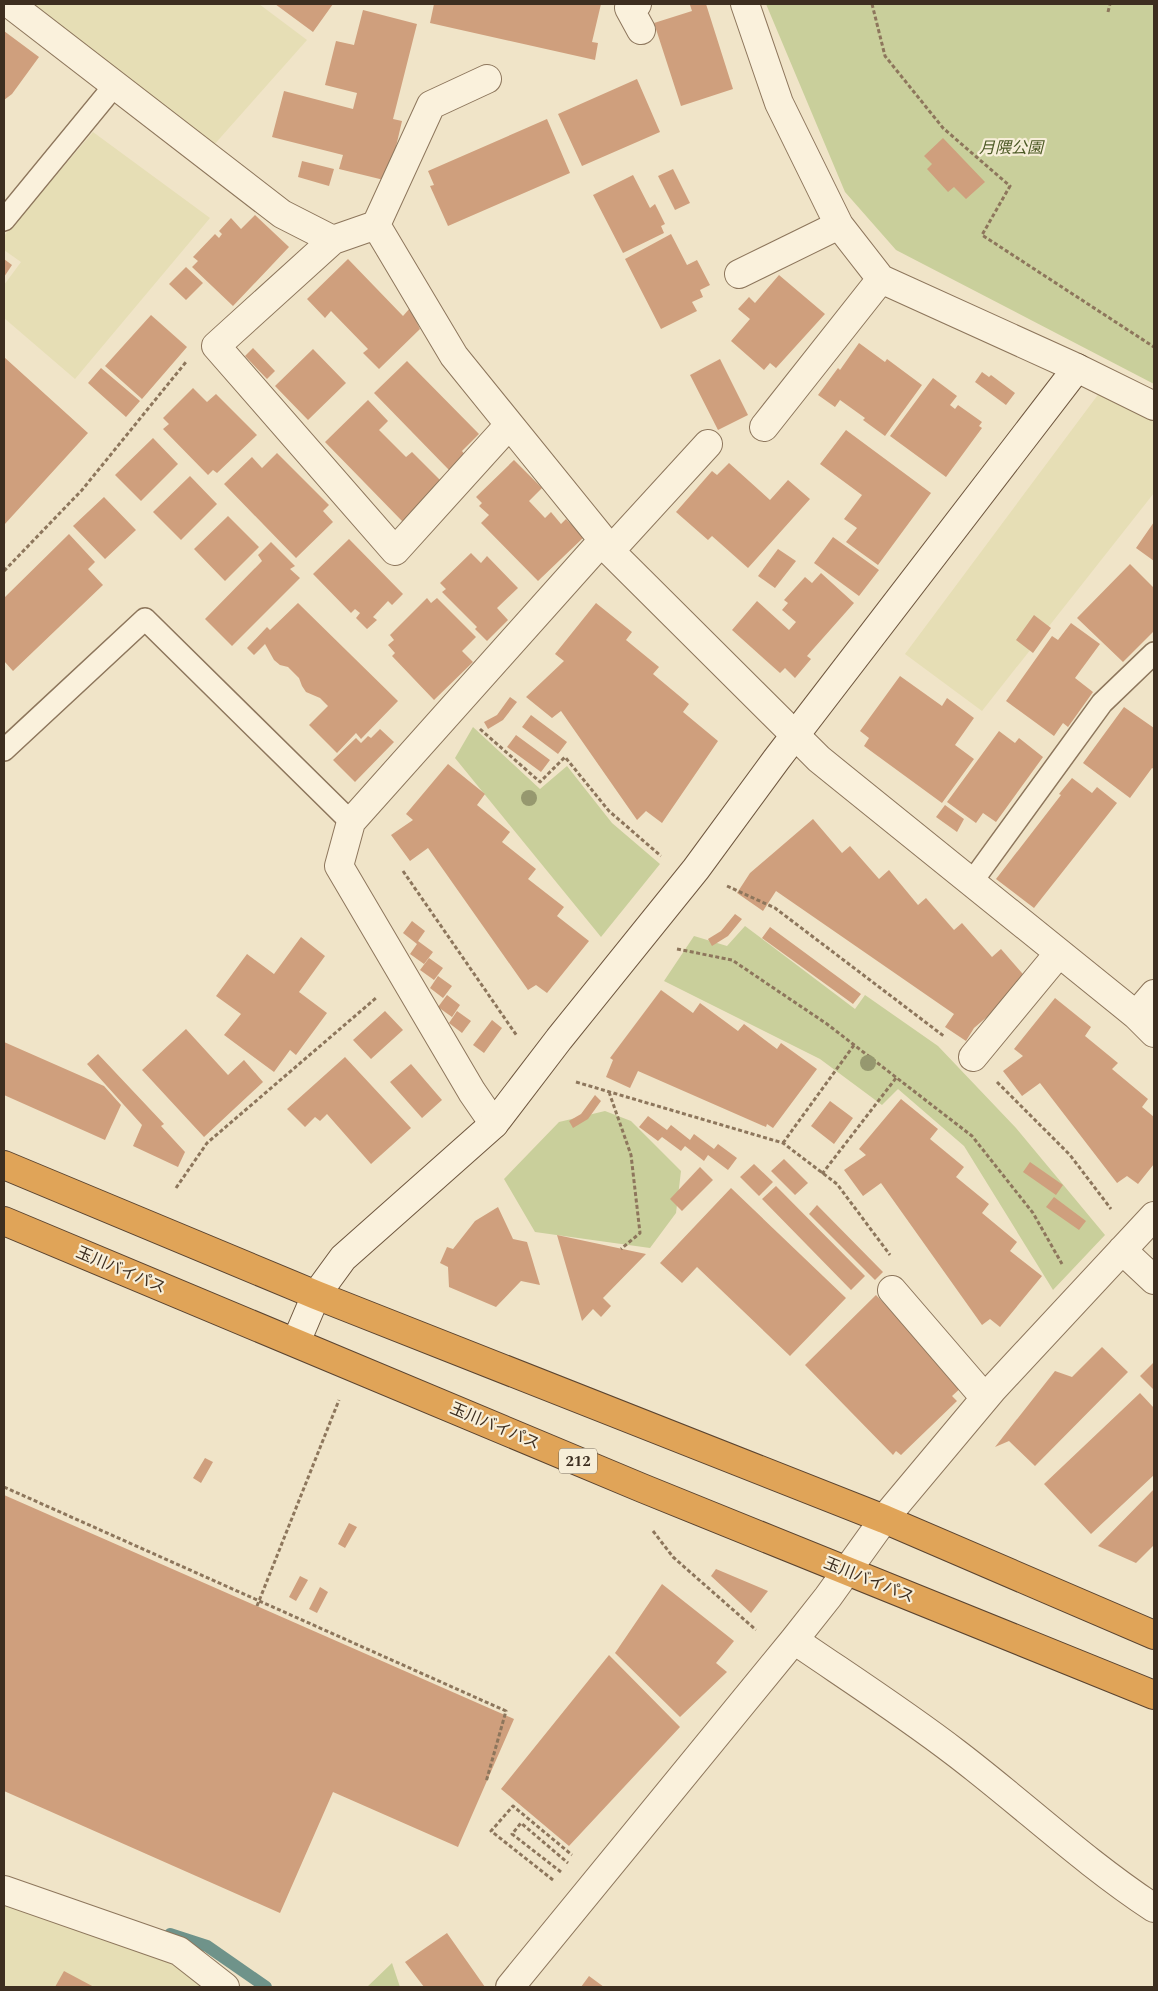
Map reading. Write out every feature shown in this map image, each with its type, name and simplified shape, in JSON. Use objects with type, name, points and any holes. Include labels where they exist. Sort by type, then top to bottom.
[{"type":"highway","points":[[4,1164],[316,1294],[884,1518],[1154,1635]]},
{"type":"highway","name":"玉川バイパス","points":[[4,1221],[846,1572],[1154,1695]]},
{"type":"street","points":[[10,4],[282,214],[332,240]]},
{"type":"street","points":[[745,4],[779,103],[838,225],[881,279],[1077,368],[1154,406]]},
{"type":"street","points":[[487,78],[431,105],[376,225],[332,240],[216,346],[395,551],[509,425]]},
{"type":"street","points":[[376,225],[454,356],[607,546],[819,759],[1145,1024],[1154,994]]},
{"type":"street","points":[[739,274],[838,225]]},
{"type":"street","points":[[764,427],[881,279]]},
{"type":"street","points":[[296,1342],[316,1294],[343,1258],[494,1124],[559,1039],[696,869],[795,735],[1077,368]]},
{"type":"street","points":[[494,1124],[472,1092],[339,866],[351,822],[454,706],[607,546],[708,444]]},
{"type":"street","points":[[972,1057],[1059,953]]},
{"type":"street","points":[[510,1987],[788,1646],[846,1572],[884,1518],[985,1398],[1154,1216]]},
{"type":"street","points":[[1122,1250],[1154,1280]]},
{"type":"street","points":[[892,1290],[985,1398]]},
{"type":"street","points":[[788,1646],[898,1710],[942,1742],[1120,1885],[1154,1908]]},
{"type":"street","points":[[4,1890],[179,1950],[225,1987]]},
{"type":"lane","points":[[4,220],[114,86]]},
{"type":"lane","points":[[4,750],[145,619],[351,822]]},
{"type":"lane","points":[[971,883],[1102,703],[1154,653]]},
{"type":"path","points":[[872,4],[885,56],[943,128],[1010,186],[982,235],[1154,347]]},
{"type":"path","points":[[1108,12],[1110,4]]},
{"type":"path","points":[[4,571],[82,490],[195,351],[216,346]]},
{"type":"path","points":[[454,706],[540,782],[565,757],[609,812],[662,856]]},
{"type":"path","points":[[403,871],[522,1042]]},
{"type":"path","points":[[676,949],[732,960],[827,1024],[972,1136],[1033,1213],[1080,1296]]},
{"type":"path","points":[[176,1188],[207,1144],[403,974]]},
{"type":"path","points":[[782,1143],[854,1045]]},
{"type":"path","points":[[822,1174],[896,1078]]},
{"type":"path","points":[[576,1082],[782,1143],[837,1184],[890,1256]]},
{"type":"path","points":[[609,1092],[631,1155],[640,1232],[621,1249]]},
{"type":"path","points":[[257,1606],[340,1397]]},
{"type":"path","points":[[4,1487],[506,1710],[486,1782]]},
{"type":"path","points":[[654,1526],[652,1532],[673,1558],[788,1646]]},
{"type":"path","points":[[555,1882],[492,1831],[513,1806],[561,1846]]},
{"type":"path","points":[[562,1873],[512,1834],[521,1823],[594,1884]]},
{"type":"shaded area","points":[[25,4],[259,4],[307,40],[213,146]]},
{"type":"shaded area","points":[[93,132],[210,218],[75,379],[4,318],[4,285],[21,262],[4,250],[4,236]]},
{"type":"shaded area","points":[[1100,392],[1154,421],[1154,493],[982,711],[905,654]]},
{"type":"shaded area","points":[[4,1901],[237,1987],[4,1987]]},
{"type":"green space","name":"月隈公園","points":[[766,4],[1154,4],[1154,384],[896,250],[845,192]]},
{"type":"green space","points":[[473,727],[540,789],[567,766],[612,823],[660,864],[601,937],[455,758]]},
{"type":"green space","points":[[745,926],[855,1009],[865,995],[938,1046],[1016,1128],[1105,1235],[1053,1290],[964,1146],[898,1089],[882,1105],[820,1059],[664,981],[694,936],[727,946]]},
{"type":"green space","points":[[605,1111],[631,1121],[681,1171],[676,1213],[650,1248],[535,1232],[504,1179],[559,1122]]},
{"type":"green space","points":[[392,1963],[400,1987],[367,1987]]},
{"type":"building","points":[[275,4],[333,4],[313,32]]},
{"type":"building","points":[[434,4],[601,4],[592,42],[598,43],[595,60],[430,23]]},
{"type":"building","points":[[706,4],[733,89],[681,106],[654,23],[692,11],[690,5]]},
{"type":"building","points":[[363,10],[417,24],[393,119],[402,121],[388,181],[339,169],[343,155],[272,137],[284,91],[353,109],[357,93],[325,85],[336,41],[354,45]]},
{"type":"building","points":[[4,31],[39,57],[12,94],[4,100]]},
{"type":"building","points":[[637,79],[660,132],[582,166],[558,114]]},
{"type":"building","points":[[547,119],[570,173],[448,226],[430,186],[434,185],[428,171]]},
{"type":"building","points":[[943,138],[985,182],[966,199],[954,187],[948,192],[927,169],[932,164],[924,156]]},
{"type":"building","points":[[302,161],[334,169],[329,186],[298,177]]},
{"type":"building","points":[[673,169],[690,203],[675,210],[658,176]]},
{"type":"building","points":[[633,175],[650,208],[655,204],[665,224],[661,226],[664,233],[623,253],[593,195]]},
{"type":"building","points":[[255,215],[289,247],[233,306],[192,267],[198,261],[193,257],[215,234],[219,238],[222,234],[219,231],[231,218],[241,229]]},
{"type":"building","points":[[671,234],[687,265],[697,260],[710,285],[700,290],[703,297],[692,302],[697,311],[661,329],[625,259]]},
{"type":"building","points":[[4,259],[12,265],[4,277]]},
{"type":"building","points":[[348,259],[403,316],[410,308],[420,329],[379,369],[363,353],[368,349],[331,311],[325,318],[307,299]]},
{"type":"building","points":[[186,267],[203,283],[186,300],[169,284]]},
{"type":"building","points":[[779,275],[825,314],[776,368],[770,363],[764,370],[731,341],[750,319],[738,309],[749,297],[755,303]]},
{"type":"building","points":[[151,315],[187,347],[142,399],[105,366]]},
{"type":"building","points":[[859,343],[885,362],[887,359],[922,385],[885,436],[863,420],[865,418],[840,400],[835,407],[818,395],[838,368],[840,370]]},
{"type":"building","points":[[253,348],[275,371],[267,379],[245,356]]},
{"type":"building","points":[[313,349],[346,383],[308,420],[275,386]]},
{"type":"building","points":[[4,357],[88,433],[4,525]]},
{"type":"building","points":[[720,359],[748,415],[718,430],[690,375]]},
{"type":"building","points":[[407,361],[479,434],[462,451],[465,455],[449,470],[374,393]]},
{"type":"building","points":[[101,368],[140,401],[126,417],[88,383]]},
{"type":"building","points":[[982,372],[989,377],[991,375],[1015,393],[1006,405],[975,382]]},
{"type":"building","points":[[933,378],[957,396],[950,405],[955,409],[958,405],[982,422],[979,426],[982,428],[946,477],[890,436]]},
{"type":"building","points":[[193,388],[207,402],[216,394],[257,435],[217,473],[213,470],[208,475],[163,429],[169,424],[163,418]]},
{"type":"building","points":[[368,400],[388,421],[379,430],[406,457],[412,452],[443,483],[403,522],[325,442]]},
{"type":"building","points":[[846,430],[931,493],[878,565],[846,542],[857,528],[844,519],[862,495],[820,464]]},
{"type":"building","points":[[153,438],[178,464],[141,501],[115,475]]},
{"type":"building","points":[[277,453],[329,505],[323,511],[333,522],[296,558],[224,484],[252,457],[262,468]]},
{"type":"building","points":[[514,460],[542,488],[529,501],[545,518],[551,512],[561,524],[566,519],[584,537],[538,581],[481,523],[489,515],[479,506],[482,503],[476,497]]},
{"type":"building","points":[[729,463],[770,500],[788,480],[810,499],[748,568],[712,536],[708,540],[676,512],[712,471],[717,475]]},
{"type":"building","points":[[190,476],[217,504],[181,540],[153,512]]},
{"type":"building","points":[[104,497],[136,530],[105,559],[73,526]]},
{"type":"building","points":[[228,516],[259,547],[225,581],[194,549]]},
{"type":"building","points":[[1154,522],[1154,561],[1136,548]]},
{"type":"building","points":[[69,534],[95,562],[88,569],[103,585],[13,671],[4,661],[4,598]]},
{"type":"building","points":[[833,537],[879,570],[859,596],[814,563]]},
{"type":"building","points":[[349,539],[403,594],[392,605],[388,601],[373,617],[377,620],[367,629],[356,618],[360,613],[355,609],[351,613],[313,574]]},
{"type":"building","points":[[271,542],[295,566],[290,569],[300,578],[232,646],[205,619],[262,561],[258,555]]},
{"type":"building","points":[[778,549],[796,561],[775,588],[758,576]]},
{"type":"building","points":[[471,553],[481,563],[487,556],[518,588],[497,608],[508,620],[487,641],[475,629],[477,627],[442,592],[446,589],[440,583]]},
{"type":"building","points":[[1130,564],[1154,588],[1154,631],[1123,662],[1077,618]]},
{"type":"building","points":[[821,573],[854,603],[807,656],[811,659],[795,678],[785,668],[780,673],[732,630],[757,601],[789,630],[796,622],[782,610],[788,603],[784,600],[805,577],[812,583]]},
{"type":"building","points":[[427,598],[431,603],[437,598],[476,637],[462,651],[473,662],[434,700],[392,656],[395,653],[388,645],[394,640],[390,635]]},
{"type":"building","points":[[298,603],[398,701],[361,739],[356,733],[337,753],[309,725],[328,706],[320,698],[306,692],[299,678],[288,667],[280,665],[274,660],[265,644],[254,655],[247,648],[267,627],[270,630]]},
{"type":"building","points":[[596,603],[632,632],[626,640],[659,667],[653,674],[689,704],[683,712],[718,741],[662,823],[646,811],[637,820],[561,711],[552,718],[526,697],[564,661],[555,654]]},
{"type":"building","points":[[1034,615],[1051,628],[1033,653],[1016,640]]},
{"type":"building","points":[[1071,623],[1100,644],[1075,678],[1093,692],[1068,727],[1063,723],[1054,736],[1006,701],[1052,636],[1058,640]]},
{"type":"building","points":[[900,676],[942,706],[947,698],[974,718],[955,745],[974,759],[942,803],[864,746],[869,738],[860,731]]},
{"type":"building","points":[[510,697],[517,702],[503,720],[488,729],[484,722],[497,715]]},
{"type":"building","points":[[1124,707],[1154,728],[1154,769],[1152,768],[1130,798],[1083,763]]},
{"type":"building","points":[[531,715],[567,742],[558,754],[522,727]]},
{"type":"building","points":[[380,729],[394,742],[355,782],[333,760],[356,738],[361,743],[368,736],[371,738]]},
{"type":"building","points":[[999,731],[1015,743],[1019,738],[1043,757],[996,822],[983,813],[976,823],[947,802]]},
{"type":"building","points":[[516,735],[550,760],[541,772],[507,747]]},
{"type":"building","points":[[448,764],[485,794],[477,805],[510,832],[502,842],[536,869],[528,879],[564,907],[557,916],[589,941],[547,993],[536,985],[528,990],[428,848],[410,861],[391,835],[413,820],[406,814]]},
{"type":"building","points":[[1072,778],[1092,793],[1097,787],[1117,803],[1034,908],[996,879]]},
{"type":"building","points":[[945,805],[964,819],[957,832],[936,817]]},
{"type":"building","points":[[813,819],[842,853],[850,846],[879,879],[889,870],[918,905],[926,898],[954,930],[962,923],[992,957],[1001,949],[1029,981],[974,1028],[966,1041],[945,1027],[954,1014],[776,891],[763,911],[737,893],[750,873]]},
{"type":"building","points":[[735,914],[742,919],[728,936],[712,946],[708,939],[721,931]]},
{"type":"building","points":[[412,921],[425,931],[418,941],[433,952],[424,964],[410,954],[417,944],[403,933]]},
{"type":"building","points":[[770,927],[861,994],[853,1004],[762,938]]},
{"type":"building","points":[[301,937],[325,956],[299,992],[327,1013],[296,1055],[290,1050],[274,1072],[224,1035],[241,1014],[216,996],[247,954],[274,974]]},
{"type":"building","points":[[429,958],[443,968],[434,980],[420,970]]},
{"type":"building","points":[[438,976],[452,986],[443,998],[430,988]]},
{"type":"building","points":[[661,990],[693,1013],[700,1003],[738,1031],[744,1024],[777,1049],[781,1043],[817,1069],[773,1128],[767,1124],[766,1127],[638,1071],[630,1088],[606,1077],[613,1060],[610,1058]]},
{"type":"building","points":[[447,995],[460,1005],[452,1017],[438,1007]]},
{"type":"building","points":[[1055,998],[1091,1027],[1085,1036],[1118,1063],[1112,1069],[1148,1099],[1142,1107],[1154,1117],[1154,1164],[1138,1184],[1127,1176],[1117,1183],[1040,1083],[1022,1096],[1003,1071],[1023,1056],[1014,1049]]},
{"type":"building","points":[[385,1011],[403,1030],[371,1059],[353,1040]]},
{"type":"building","points":[[457,1011],[471,1021],[462,1033],[449,1023]]},
{"type":"building","points":[[492,1020],[502,1028],[484,1053],[473,1045]]},
{"type":"building","points":[[186,1029],[228,1075],[244,1060],[263,1082],[204,1137],[142,1070]]},
{"type":"building","points":[[4,1042],[104,1086],[121,1105],[105,1140],[4,1095]]},
{"type":"building","points":[[98,1054],[164,1124],[161,1126],[185,1152],[178,1167],[133,1146],[142,1125],[87,1064]]},
{"type":"building","points":[[345,1057],[411,1128],[371,1164],[327,1114],[320,1121],[315,1117],[305,1127],[287,1109]]},
{"type":"building","points":[[411,1064],[442,1100],[422,1118],[390,1082]]},
{"type":"building","points":[[595,1095],[601,1101],[588,1119],[573,1128],[569,1121],[581,1114]]},
{"type":"building","points":[[901,1099],[938,1129],[930,1139],[964,1167],[956,1177],[989,1204],[982,1213],[1017,1242],[1010,1251],[1042,1276],[1000,1327],[990,1319],[982,1325],[881,1183],[863,1196],[844,1170],[866,1155],[859,1149]]},
{"type":"building","points":[[830,1101],[853,1118],[834,1144],[811,1126]]},
{"type":"building","points":[[648,1116],[667,1130],[671,1125],[690,1140],[694,1134],[714,1149],[718,1144],[737,1158],[728,1170],[708,1155],[704,1161],[685,1146],[681,1151],[662,1137],[658,1141],[639,1127]]},
{"type":"building","points":[[784,1159],[808,1183],[795,1195],[771,1171]]},
{"type":"building","points":[[1030,1162],[1063,1185],[1056,1195],[1023,1172]]},
{"type":"building","points":[[754,1164],[773,1182],[759,1196],[740,1177]]},
{"type":"building","points":[[700,1167],[713,1180],[682,1211],[670,1199]]},
{"type":"building","points":[[776,1186],[865,1276],[851,1290],[762,1199]]},
{"type":"building","points":[[731,1188],[846,1298],[790,1356],[697,1267],[682,1283],[660,1263]]},
{"type":"building","points":[[1054,1197],[1086,1221],[1079,1230],[1046,1207]]},
{"type":"building","points":[[817,1205],[883,1272],[875,1280],[809,1214]]},
{"type":"building","points":[[498,1207],[513,1239],[527,1242],[540,1285],[521,1281],[496,1307],[449,1287],[448,1267],[440,1263],[447,1247],[453,1249],[475,1221]]},
{"type":"building","points":[[557,1235],[646,1254],[603,1298],[611,1306],[601,1317],[593,1309],[582,1321]]},
{"type":"building","points":[[876,1295],[963,1386],[952,1396],[957,1401],[901,1455],[896,1451],[893,1455],[805,1365]]},
{"type":"building","points":[[1102,1347],[1128,1372],[1035,1466],[1009,1441],[995,1447],[1055,1371],[1072,1377]]},
{"type":"building","points":[[1154,1362],[1154,1390],[1140,1376]]},
{"type":"building","points":[[1140,1393],[1154,1408],[1154,1475],[1091,1534],[1044,1484]]},
{"type":"building","points":[[205,1458],[213,1462],[201,1483],[193,1478]]},
{"type":"building","points":[[1154,1489],[1154,1545],[1136,1563],[1098,1546]]},
{"type":"building","points":[[4,1495],[514,1719],[458,1847],[333,1792],[280,1913],[4,1791]]},
{"type":"building","points":[[349,1523],[357,1527],[345,1548],[338,1544]]},
{"type":"building","points":[[716,1569],[768,1591],[751,1613],[711,1576]]},
{"type":"building","points":[[300,1576],[308,1580],[296,1601],[289,1597]]},
{"type":"building","points":[[662,1584],[734,1641],[716,1663],[727,1672],[680,1717],[615,1653]]},
{"type":"building","points":[[320,1587],[328,1592],[317,1613],[309,1609]]},
{"type":"building","points":[[609,1655],[680,1727],[569,1846],[501,1789]]},
{"type":"building","points":[[447,1933],[485,1987],[424,1987],[405,1962]]},
{"type":"building","points":[[64,1971],[94,1987],[55,1987]]},
{"type":"building","points":[[589,1976],[604,1987],[581,1987]]},
{"type":"waterway","points":[[170,1934],[207,1946],[266,1987]]}]
